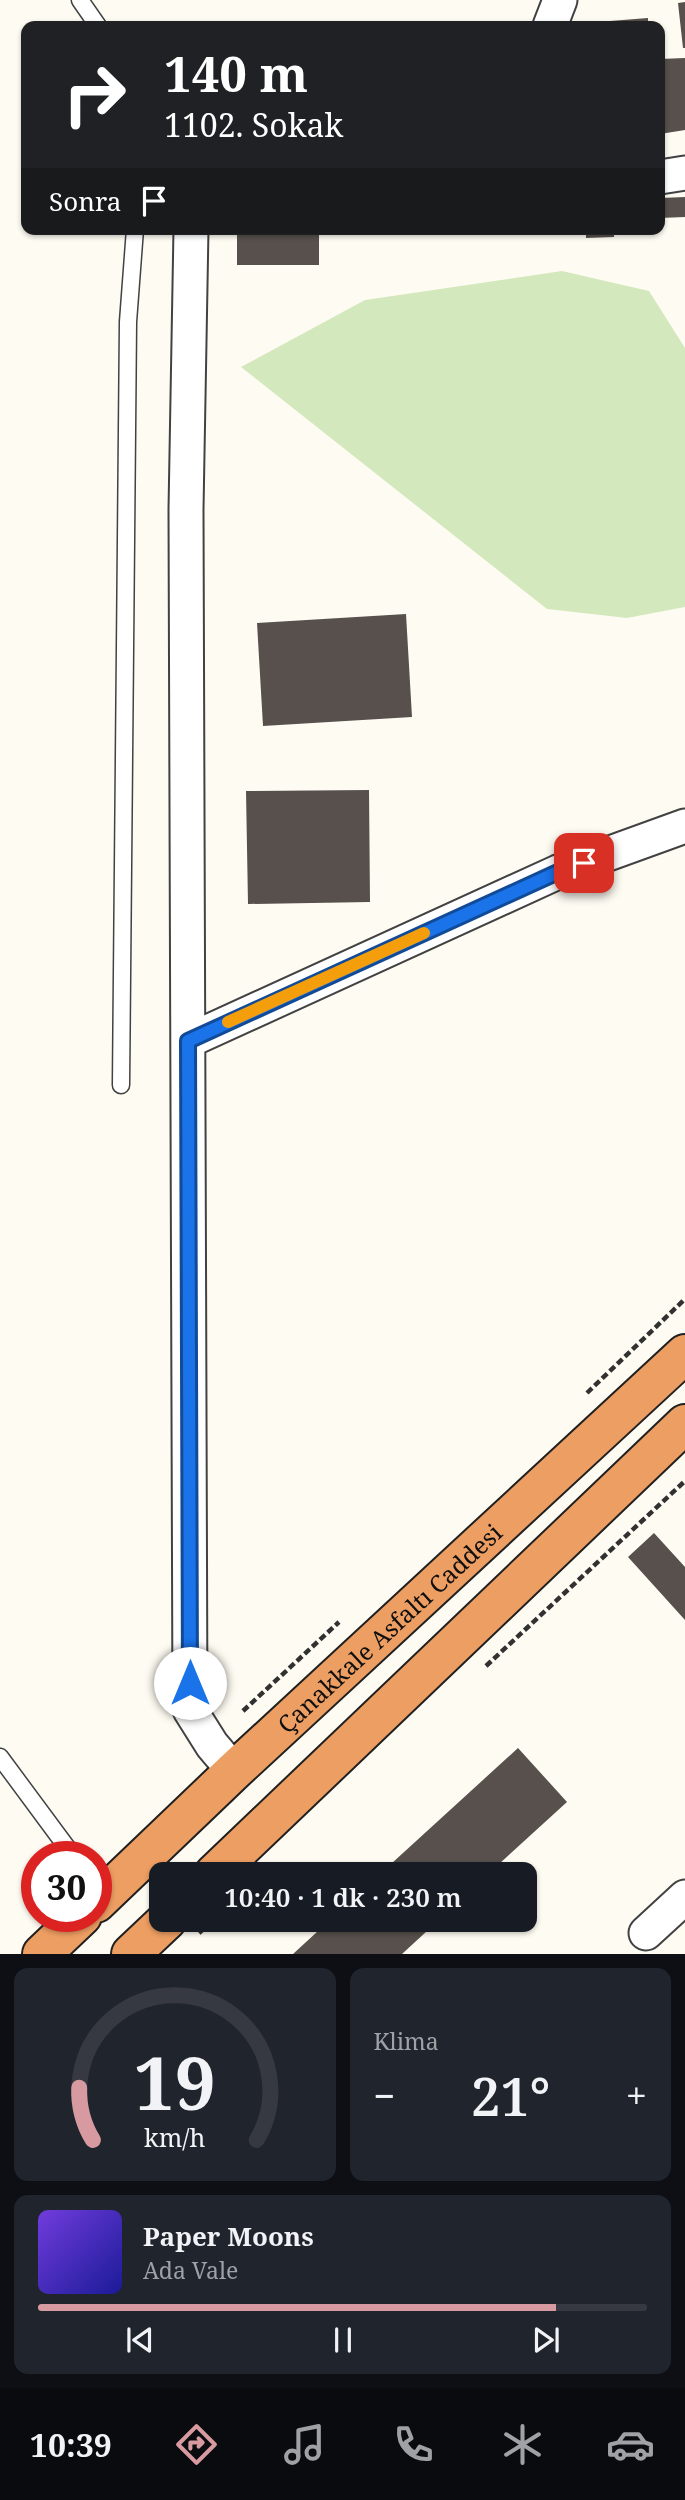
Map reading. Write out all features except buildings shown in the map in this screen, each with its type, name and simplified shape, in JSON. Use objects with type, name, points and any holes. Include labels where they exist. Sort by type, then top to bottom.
[{"type":"highway","name":"Çanakkale Asfaltı Caddesi","points":[[112,1884],[685,1354]]},
{"type":"highway","points":[[227,1862],[685,1424]]},
{"type":"highway","points":[[607,1499],[685,1453]]},
{"type":"highway","name":"Çanakkale Asfaltı Caddesi","points":[[42,1954],[64,1932]]},
{"type":"highway","points":[[131,1954],[154,1932]]},
{"type":"street","points":[[552,21],[560,0]]},
{"type":"street","points":[[665,176],[685,173]]},
{"type":"street","points":[[191,235],[186,510],[190,1710],[212,1745],[234,1771]]},
{"type":"street","points":[[188,1041],[558,872],[685,825]]},
{"type":"street","points":[[646,1934],[685,1897]]},
{"type":"lane","points":[[80,0],[95,21]]},
{"type":"lane","points":[[121,1085],[128,322],[135,235]]},
{"type":"lane","points":[[0,1756],[63,1841]]},
{"type":"green space","points":[[562,271],[649,291],[685,348],[685,607],[627,618],[547,609],[241,367],[365,300]]},
{"type":"slow traffic","points":[[228,1022],[424,933]]},
{"type":"route","points":[[190,1683],[188,1041],[558,872],[584,863]]}]
